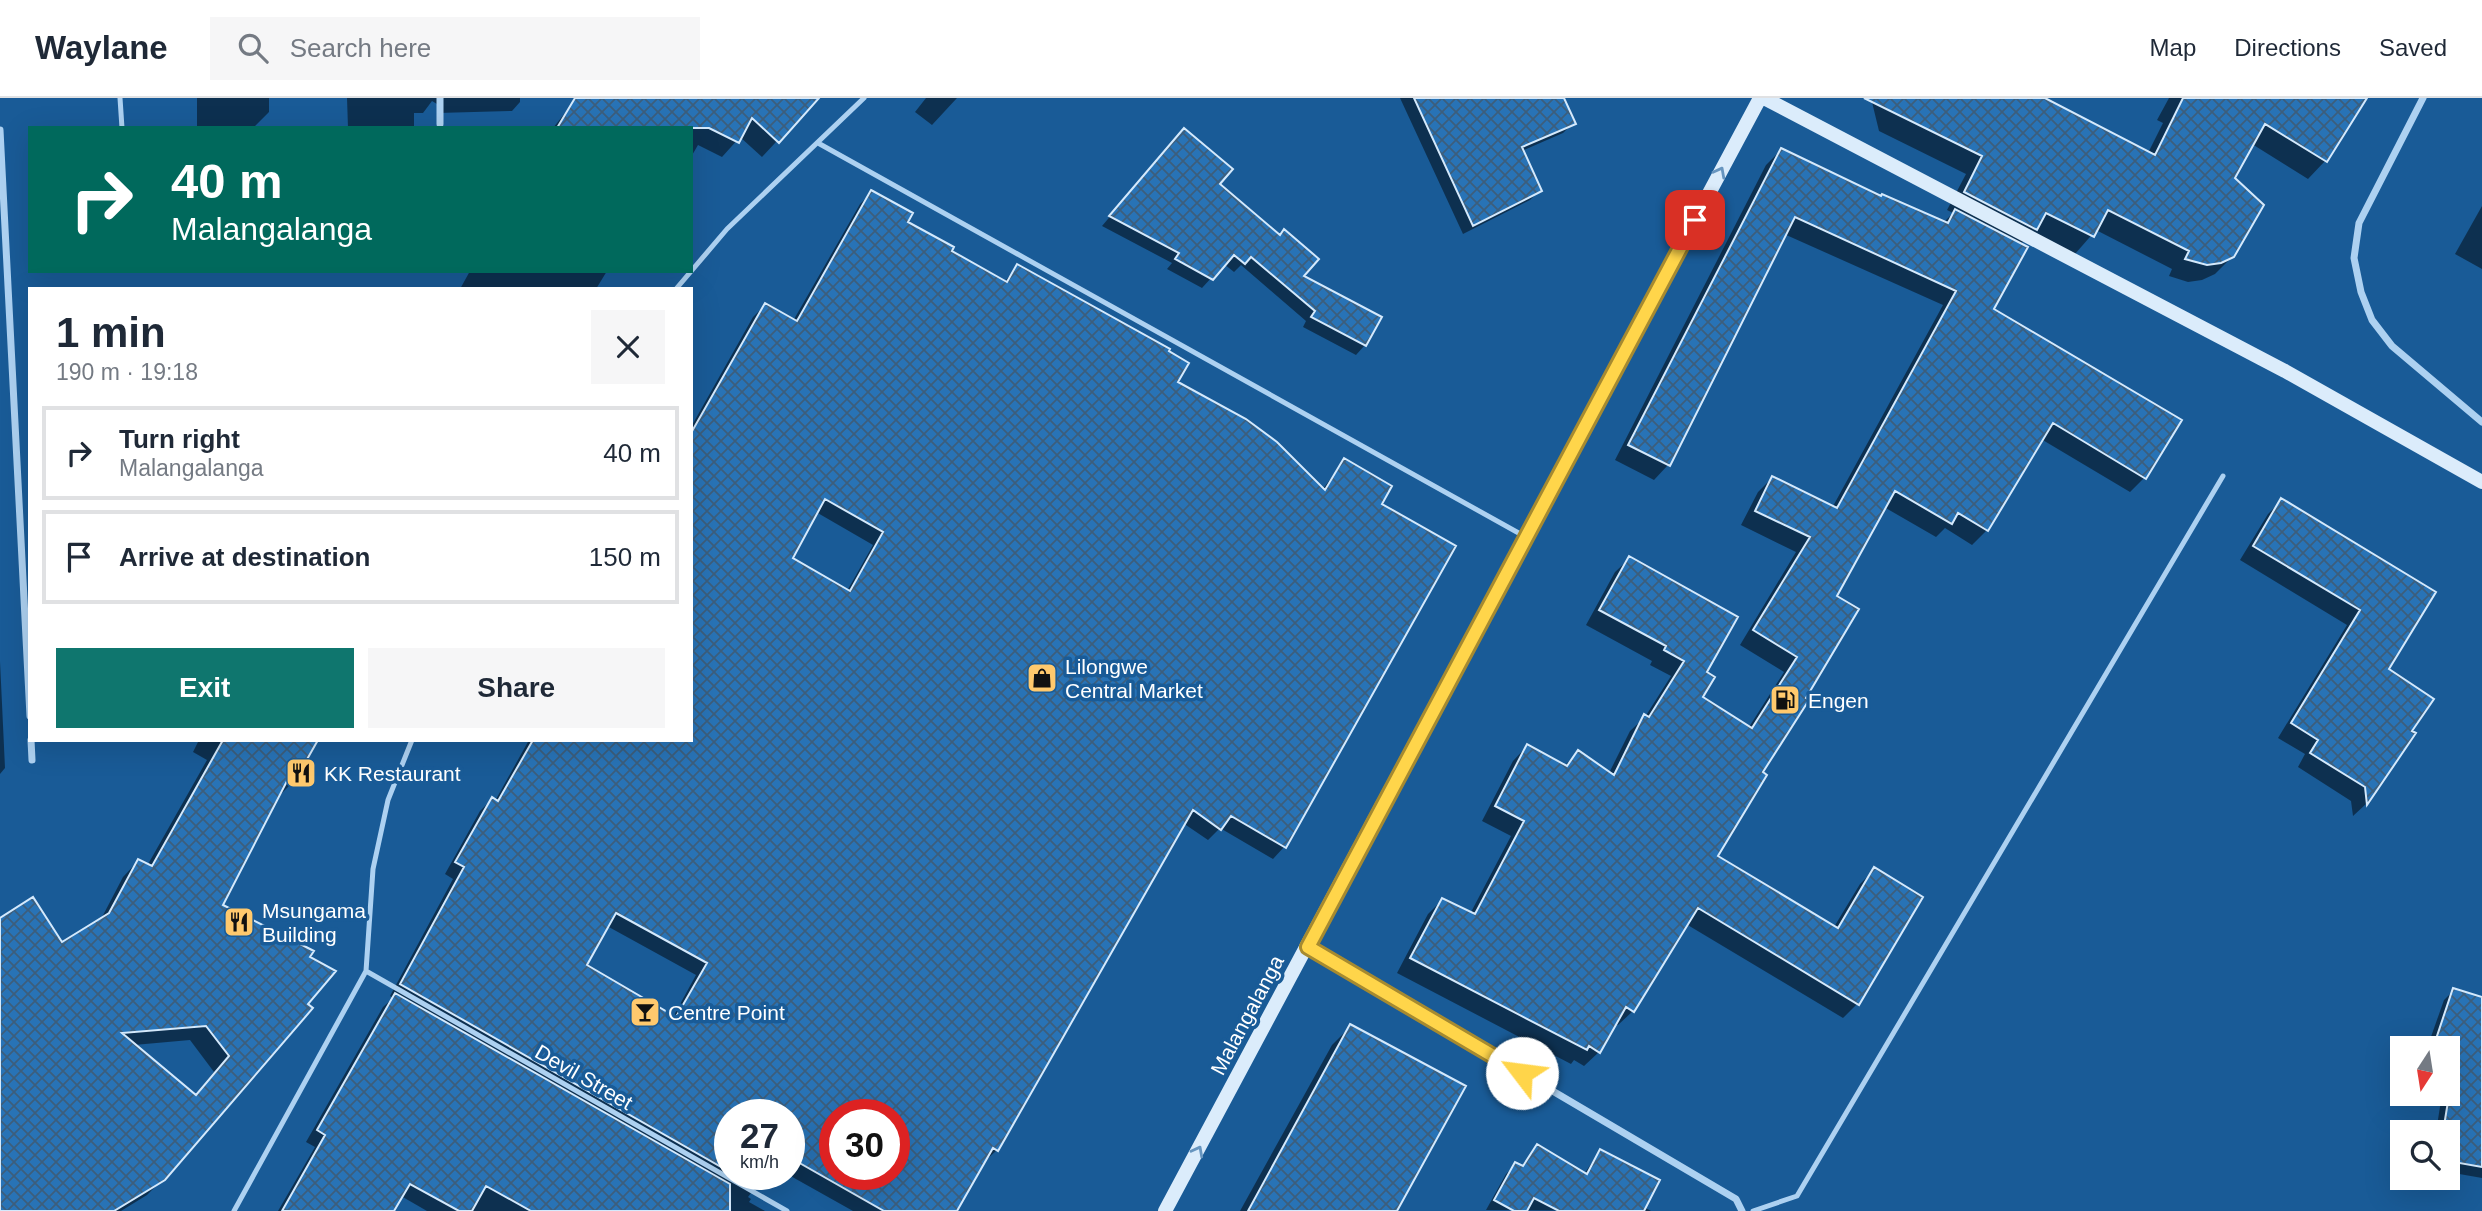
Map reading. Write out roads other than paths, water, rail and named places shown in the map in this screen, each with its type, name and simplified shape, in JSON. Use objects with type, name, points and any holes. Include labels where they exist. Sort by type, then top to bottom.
[{"type":"street","points":[[440,98],[440,124]]},
{"type":"street","points":[[1762,98],[2285,371],[2482,482]]},
{"type":"street","name":"Malangalanga","points":[[1165,1211],[1762,98]]},
{"type":"street","points":[[2423,98],[2359,223],[2354,258],[2361,292],[2372,320],[2392,346],[2482,422]]},
{"type":"street","points":[[0,130],[28,677]]},
{"type":"street","points":[[31,742],[32,760]]},
{"type":"street","points":[[1308,947],[1736,1199],[1742,1211]]},
{"type":"lane","points":[[120,98],[122,126]]},
{"type":"lane","points":[[693,269],[727,229],[864,98]]},
{"type":"lane","points":[[818,143],[1527,538]]},
{"type":"lane","points":[[678,287],[690,273]]},
{"type":"lane","points":[[1754,1211],[1797,1196],[2223,476]]},
{"type":"lane","points":[[234,1211],[366,971],[373,869],[388,800],[411,742]]},
{"type":"lane","name":"Devil Street","points":[[366,971],[787,1211]]},
{"type":"place","name":"Lilongwe Central Market","points":[[1042,678]]},
{"type":"place","name":"Engen","points":[[1785,700]]},
{"type":"place","name":"KK Restaurant","points":[[301,773]]},
{"type":"place","name":"Msungama Building","points":[[239,922]]},
{"type":"place","name":"Centre Point","points":[[645,1012]]}]
